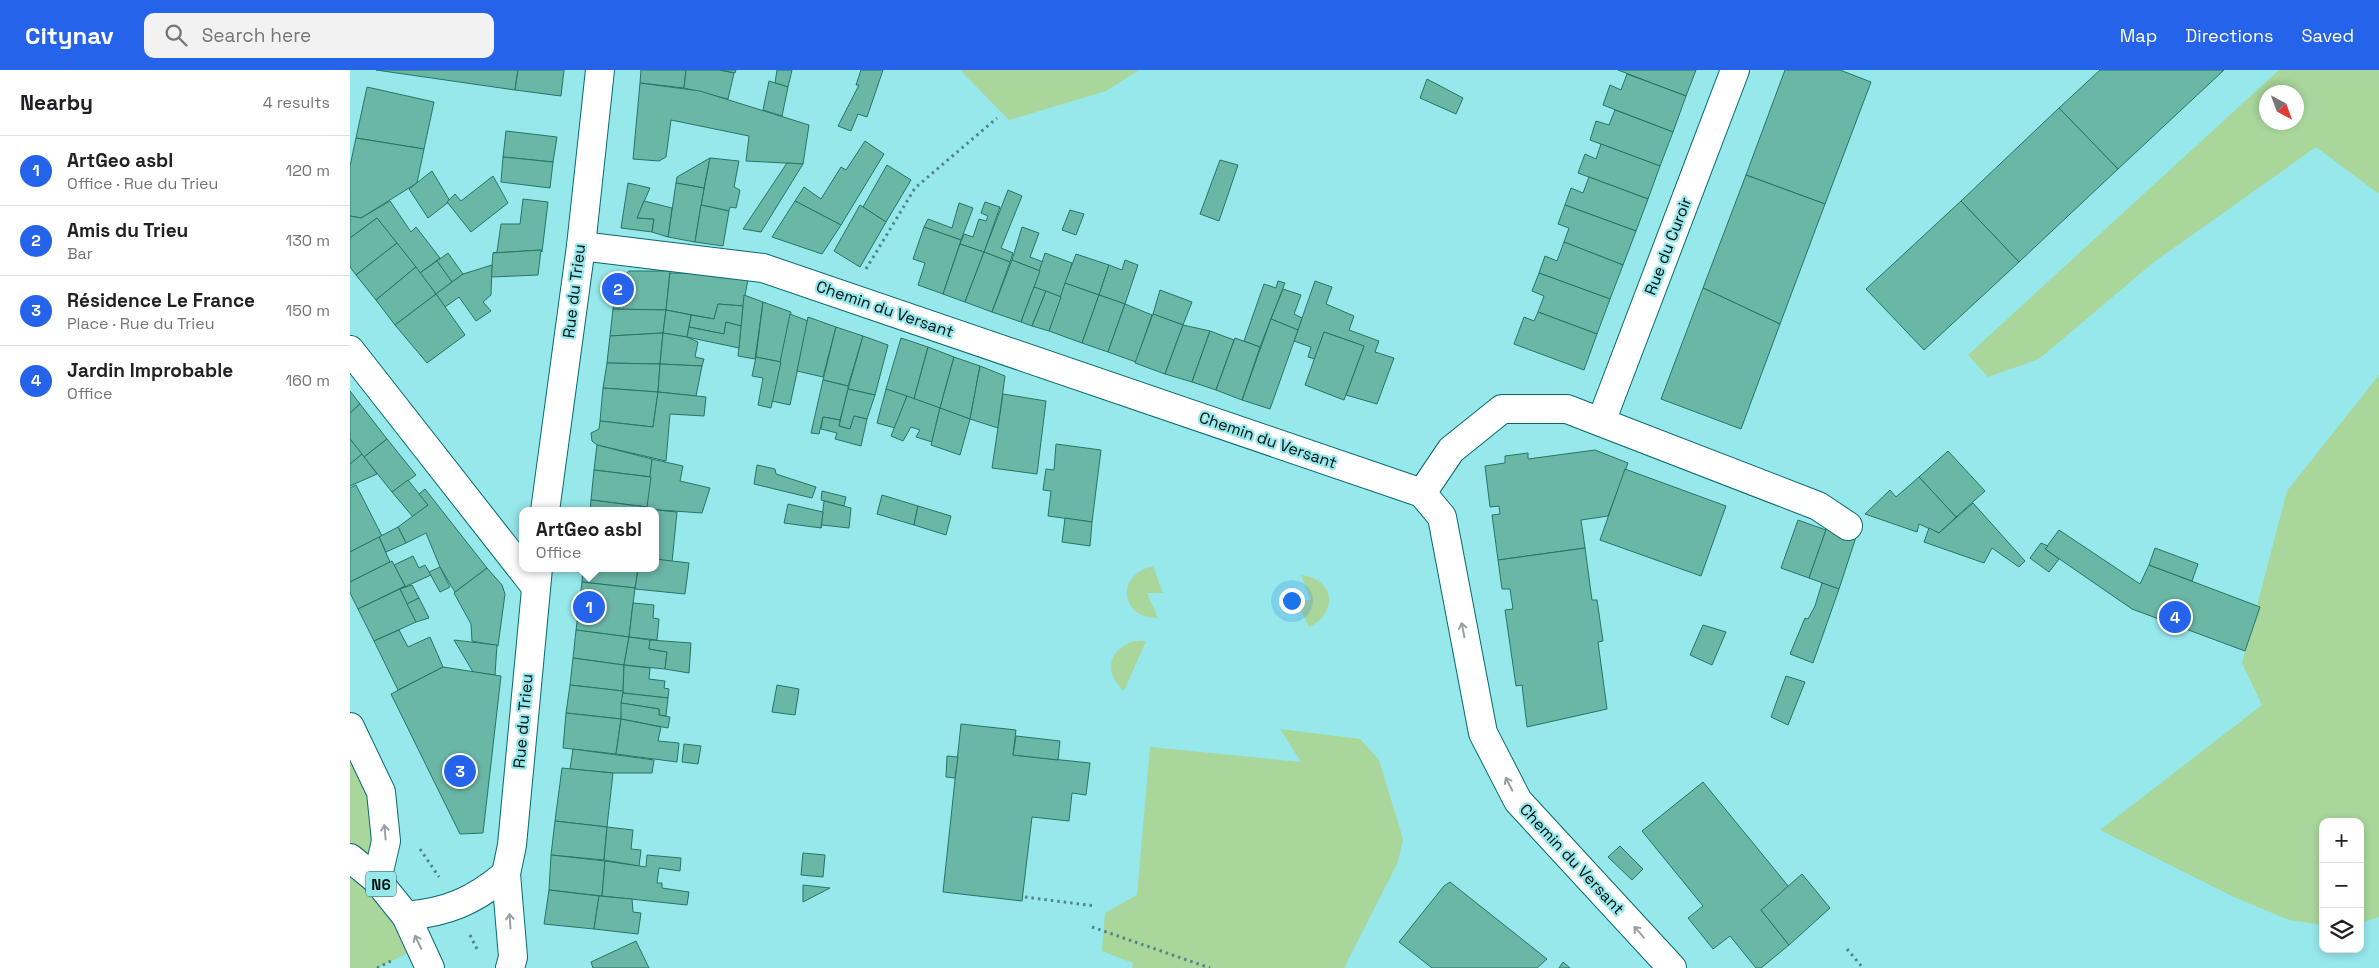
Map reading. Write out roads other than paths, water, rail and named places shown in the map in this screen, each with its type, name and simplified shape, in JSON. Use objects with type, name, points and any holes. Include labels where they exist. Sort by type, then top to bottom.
[{"type":"street","name":"Rue du Trieu","points":[[546,507],[580,246],[600,70]]},
{"type":"street","name":"Rue du Curoir","points":[[1601,422],[1735,70]]},
{"type":"street","name":"Chemin du Versant","points":[[580,246],[763,268],[1422,493],[1442,518],[1483,733],[1518,800],[1672,968]]},
{"type":"street","points":[[350,350],[519,555]]},
{"type":"street","points":[[1422,493],[1450,450],[1502,410],[1567,409],[1818,506],[1848,526]]},
{"type":"street","name":"Rue du Trieu","points":[[510,968],[513,957],[506,874],[512,845],[537,577]]},
{"type":"street","points":[[350,727],[381,792],[386,841],[377,880]]},
{"type":"street","name":"N6","points":[[350,858],[377,880],[406,916],[430,968]]},
{"type":"street","points":[[406,916],[428,914],[458,906],[483,892],[506,874]]},
{"type":"place","name":"Amis du Trieu","points":[[618,289]]},
{"type":"place","name":"ArtGeo asbl","points":[[589,607]]},
{"type":"place","name":"Jardin Improbable","points":[[2175,617]]},
{"type":"place","name":"Résidence Le France","points":[[460,771]]}]
